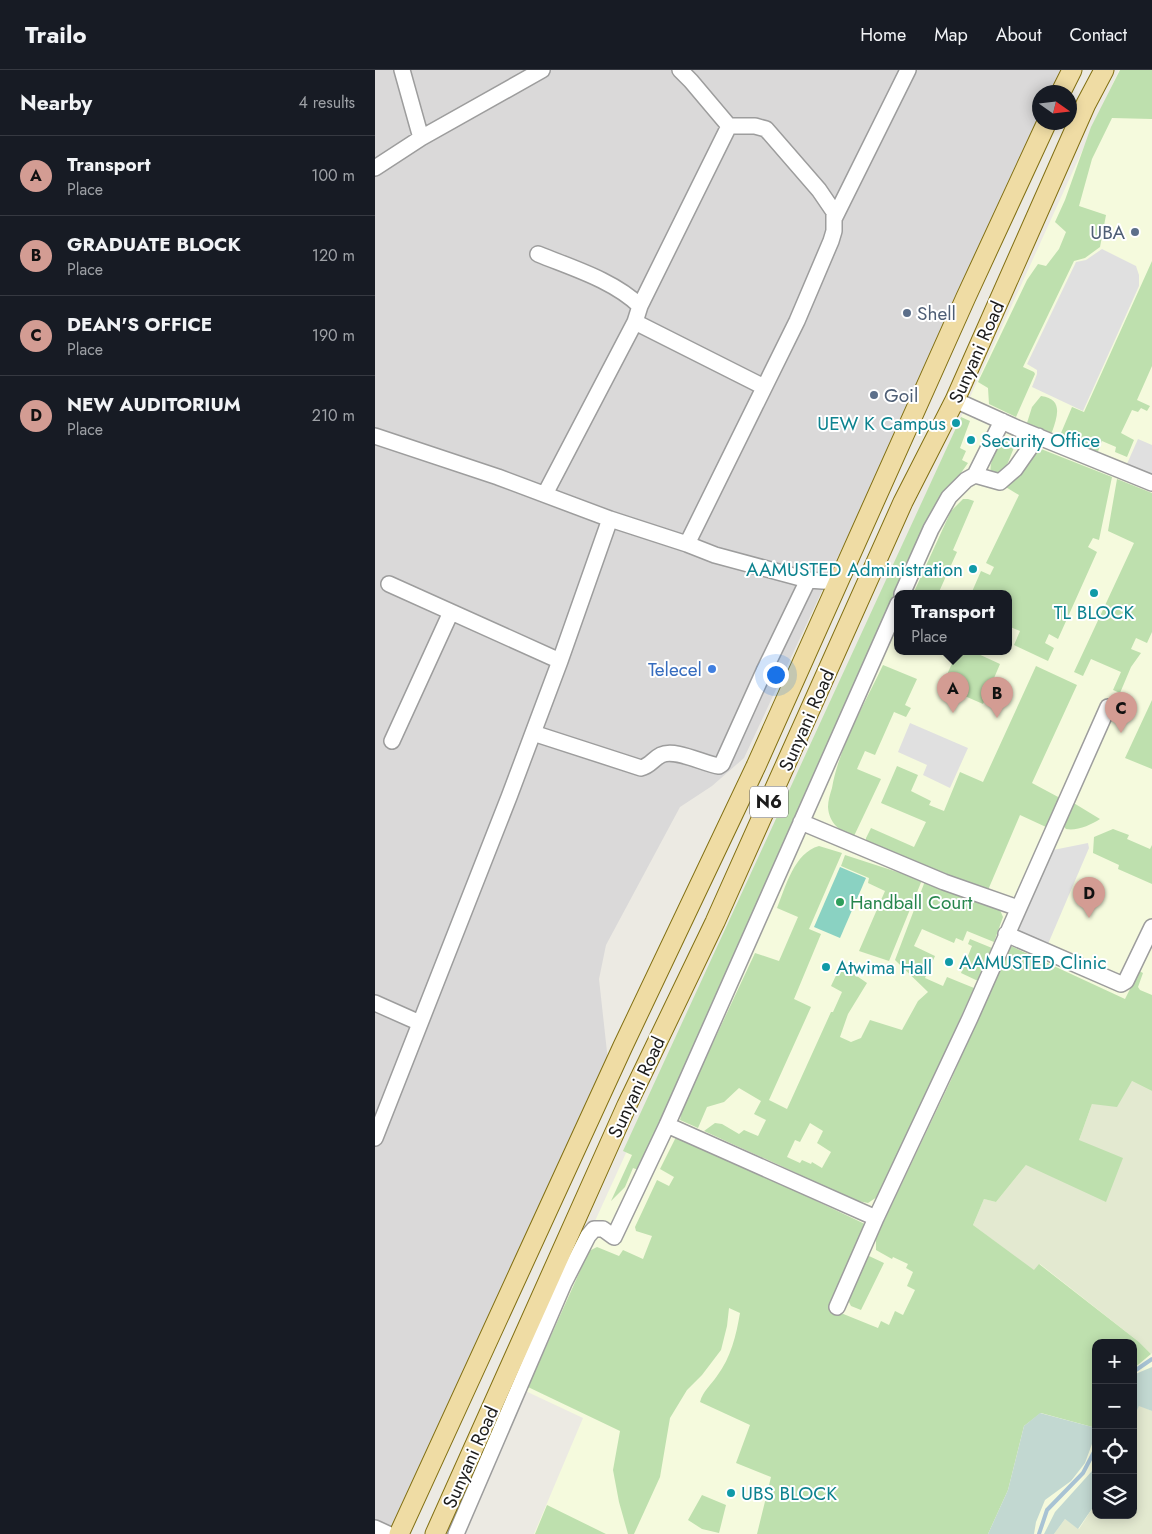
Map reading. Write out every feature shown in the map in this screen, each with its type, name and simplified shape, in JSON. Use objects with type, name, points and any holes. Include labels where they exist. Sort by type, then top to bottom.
[{"type":"main road","points":[[1064,85],[1072,70]]},
{"type":"main road","name":"Sunyani Road","points":[[435,1534],[627,1105],[715,922],[903,502],[955,400],[1086,104],[1104,70]]},
{"type":"main road","name":"N6","points":[[399,1534],[623,1046],[755,766],[965,297],[1043,130]]},
{"type":"main road","points":[[755,766],[792,750]]},
{"type":"street","points":[[402,70],[421,138]]},
{"type":"street","points":[[375,168],[421,138],[542,70]]},
{"type":"street","points":[[680,70],[729,126],[766,128],[819,190],[834,212],[835,219]]},
{"type":"street","points":[[687,544],[797,320],[831,241],[835,219],[908,70]]},
{"type":"street","points":[[545,494],[635,322],[640,306],[729,126]]},
{"type":"street","points":[[538,254],[611,285],[629,295],[640,306]]},
{"type":"street","points":[[635,322],[763,387]]},
{"type":"street","points":[[955,400],[1152,483]]},
{"type":"street","points":[[904,590],[931,528],[949,498],[966,480],[975,475],[1002,421]]},
{"type":"street","points":[[375,436],[715,554],[808,580],[837,582]]},
{"type":"street","points":[[975,475],[1000,482],[1015,469],[1037,436]]},
{"type":"street","points":[[375,1138],[379,1115],[420,1024],[533,733],[610,519]]},
{"type":"street","points":[[533,733],[641,768],[647,767],[661,755],[671,753],[719,766],[722,764],[808,580]]},
{"type":"street","points":[[389,584],[560,660]]},
{"type":"street","points":[[392,741],[451,612]]},
{"type":"street","points":[[456,1534],[564,1283],[588,1236],[594,1229],[603,1229],[614,1237],[667,1125],[894,613]]},
{"type":"street","points":[[837,1307],[876,1218],[970,1018],[1108,707]]},
{"type":"street","points":[[801,822],[944,882],[1018,908]]},
{"type":"street","points":[[1006,934],[1121,984],[1126,981],[1152,927]]},
{"type":"street","points":[[375,1003],[420,1024]]},
{"type":"street","points":[[667,1125],[876,1218]]},
{"type":"street","points":[[375,1528],[388,1534]]},
{"type":"shaded area","points":[[375,70],[1065,70],[1058,85],[1032,85],[1032,130],[1035,130],[901,428],[842,548],[744,758],[712,786],[680,807],[606,945],[599,979],[608,1061],[393,1534],[375,1534]]},
{"type":"shaded area","points":[[1119,70],[1152,70],[1152,1534],[534,1534],[583,1418],[519,1388]]},
{"type":"shaded area","points":[[1102,249],[1136,266],[1139,275],[1139,286],[1083,411],[1032,387],[1037,370],[1027,364],[1076,262],[1086,260]]},
{"type":"shaded area","points":[[1138,439],[1152,445],[1152,474],[1126,466]]},
{"type":"shaded area","points":[[910,723],[968,748],[950,788],[923,775],[927,765],[898,752]]},
{"type":"shaded area","points":[[1088,843],[1089,848],[1048,944],[1018,931],[1053,850]]},
{"type":"shaded area","name":"Handball Court","points":[[840,867],[866,878],[840,938],[814,927]]},
{"type":"shaded area","points":[[1132,1081],[1152,1091],[1151,1354],[1137,1339],[1040,1264],[1034,1271],[973,1225],[984,1199],[996,1202],[1026,1165],[1079,1140],[1092,1104]]},
{"type":"shaded area","points":[[1152,1367],[1152,1411],[1139,1406],[1137,1410],[1137,1373]]},
{"type":"shaded area","points":[[1139,1405],[1152,1411],[1152,1534],[1054,1534],[1065,1519],[1079,1529],[1092,1509],[1092,1519],[1137,1519],[1137,1410]]},
{"type":"shaded area","points":[[1040,1413],[1092,1427],[1092,1444],[1085,1463],[1071,1481],[1045,1500],[1036,1522],[1034,1534],[988,1534],[1008,1490],[1024,1426]]},
{"type":"shaded area","points":[[1092,1471],[1092,1509],[1078,1529],[1065,1519],[1054,1534],[1044,1534],[1055,1512]]},
{"type":"green space","points":[[1120,70],[1152,70],[1152,119],[1112,118],[1092,159],[1079,206],[1106,215],[1100,247],[1085,258],[1074,261],[1023,367],[1035,374],[1016,417],[989,404],[988,388],[978,382],[1027,280],[1038,264],[1046,266],[1059,249],[1066,232],[1055,222],[1065,200],[1091,127]]},
{"type":"green space","points":[[1152,261],[1152,366],[1137,400],[1150,406],[1147,411],[1141,408],[1138,412],[1132,410],[1121,433],[1134,440],[1127,457],[1115,452],[1116,447],[1102,441],[1097,454],[1062,438],[1061,433],[1072,407],[1084,412]]},
{"type":"green space","points":[[1041,396],[1053,400],[1056,404],[1057,414],[1052,432],[1049,433],[1027,423],[1032,407]]},
{"type":"green space","points":[[961,417],[970,421],[960,448],[966,451],[962,460],[968,463],[944,497],[902,590],[894,590],[894,608],[641,1171],[633,1168],[625,1187],[611,1201],[632,1155],[623,1151]]},
{"type":"green space","points":[[1007,437],[1012,438],[1015,445],[1005,470],[999,475],[991,474],[991,464],[995,454],[1000,444]]},
{"type":"green space","points":[[1036,447],[1112,477],[1099,540],[1093,538],[1088,547],[1097,552],[1058,639],[1049,634],[1045,643],[1054,648],[1048,661],[1014,645],[1020,631],[1012,628],[1012,590],[973,590],[981,571],[990,575],[994,567],[986,563],[1019,495],[1004,486]]},
{"type":"green space","points":[[1117,479],[1152,493],[1152,632],[1147,643],[1136,638],[1131,649],[1141,653],[1131,667],[1120,693],[1113,690],[1121,672],[1091,659],[1083,676],[1074,672],[1134,543],[1108,531]]},
{"type":"green space","points":[[963,499],[974,501],[953,550],[957,552],[940,590],[915,590],[951,511]]},
{"type":"green space","points":[[956,655],[980,655],[1000,664],[983,704],[942,686]]},
{"type":"green space","points":[[883,665],[917,679],[905,705],[911,708],[906,717],[894,712],[875,755],[865,751],[857,769],[881,779],[854,836],[844,832],[833,822],[829,813],[829,800],[835,773],[846,741]]},
{"type":"green space","points":[[1036,666],[1077,685],[1032,783],[1060,798],[1046,827],[1020,815],[988,890],[869,846],[866,843],[866,838],[871,828],[914,847],[926,822],[881,803],[897,766],[918,775],[911,791],[931,801],[929,805],[944,811],[960,772],[983,782]]},
{"type":"green space","points":[[1152,700],[1152,769],[1125,758]]},
{"type":"green space","points":[[1072,802],[1100,819],[1084,827],[1066,829],[1062,824]]},
{"type":"green space","points":[[1113,829],[1129,835],[1127,839],[1150,849],[1152,845],[1152,884],[1118,869],[1119,865],[1093,853],[1094,837]]},
{"type":"green space","points":[[819,846],[842,853],[809,929],[821,934],[794,999],[811,1007],[769,1100],[787,1109],[842,992],[831,986],[841,965],[867,983],[848,1014],[840,1037],[851,1042],[861,1038],[870,1020],[902,1030],[918,1001],[928,992],[895,960],[925,881],[1000,910],[1003,917],[994,942],[967,931],[963,941],[956,938],[954,943],[922,929],[914,946],[935,956],[925,978],[943,986],[947,977],[974,988],[880,1195],[868,1203],[839,1195],[794,1172],[704,1131],[715,1123],[722,1124],[739,1134],[744,1130],[758,1136],[766,1120],[754,1114],[761,1101],[739,1088],[724,1102],[707,1107],[698,1128],[680,1120],[682,1109],[755,953],[779,961],[798,917],[777,908],[792,871],[810,850]],"holes":[[[810,1123],[823,1131],[817,1143],[831,1152],[822,1168],[812,1162],[811,1164],[802,1160],[800,1163],[787,1157],[795,1140],[800,1142]]]},
{"type":"green space","points":[[845,855],[922,880],[889,961],[859,951],[885,891],[868,883],[869,878],[841,866]]},
{"type":"green space","points":[[970,939],[992,948],[978,981],[961,973],[972,946],[968,944]]},
{"type":"green space","points":[[1013,947],[1125,999],[1139,971],[1143,973],[1138,987],[1140,990],[1152,995],[1152,1091],[1132,1081],[1117,1107],[1092,1104],[1079,1140],[1123,1158],[1106,1202],[1026,1165],[996,1202],[984,1199],[973,1225],[1034,1270],[1039,1264],[1135,1339],[1092,1339],[1092,1427],[1041,1413],[1024,1426],[1008,1490],[988,1534],[757,1534],[771,1477],[736,1463],[750,1425],[700,1402],[705,1391],[722,1369],[737,1330],[740,1313],[729,1308],[721,1350],[702,1375],[687,1390],[670,1418],[660,1477],[634,1534],[628,1534],[613,1470],[620,1431],[528,1387],[589,1251],[597,1247],[619,1256],[623,1250],[643,1259],[652,1236],[636,1231],[635,1227],[657,1180],[669,1186],[674,1177],[660,1169],[677,1135],[867,1225],[831,1309],[878,1328],[881,1321],[889,1325],[895,1311],[903,1315],[915,1290],[907,1286],[913,1272],[906,1268],[908,1264],[893,1257],[892,1259],[876,1250],[876,1238],[951,1080],[1007,949]]},
{"type":"green space","points":[[869,1256],[884,1263],[861,1310],[851,1306],[848,1300]]},
{"type":"green space","points":[[1137,1340],[1139,1342],[1151,1354],[1137,1366]]},
{"type":"green space","points":[[702,1495],[726,1505],[719,1533],[702,1529],[688,1520]]},
{"type":"green space","points":[[547,1505],[606,1534],[535,1534]]},
{"type":"waterway","points":[[1137,1369],[1152,1359]]},
{"type":"waterway","points":[[1039,1534],[1047,1510],[1083,1473],[1092,1456]]},
{"type":"place","name":"UBA","points":[[1135,232]]},
{"type":"place","name":"Shell","points":[[907,313]]},
{"type":"place","name":"Goil","points":[[874,395]]},
{"type":"place","name":"UEW K Campus","points":[[956,423]]},
{"type":"place","name":"Security Office","points":[[971,440]]},
{"type":"place","name":"AAMUSTED Administration","points":[[973,569]]},
{"type":"place","name":"TL BLOCK","points":[[1094,593]]},
{"type":"place","name":"Telecel","points":[[712,669]]},
{"type":"place","name":"Transport","points":[[953,713]]},
{"type":"place","name":"GRADUATE BLOCK","points":[[997,718]]},
{"type":"place","name":"DEAN'S OFFICE","points":[[1121,733]]},
{"type":"place","name":"Handball Court","points":[[840,902]]},
{"type":"place","name":"NEW AUDITORIUM","points":[[1089,918]]},
{"type":"place","name":"AAMUSTED Clinic","points":[[949,962]]},
{"type":"place","name":"Atwima Hall","points":[[826,967]]},
{"type":"place","name":"UBS BLOCK","points":[[731,1493]]}]
